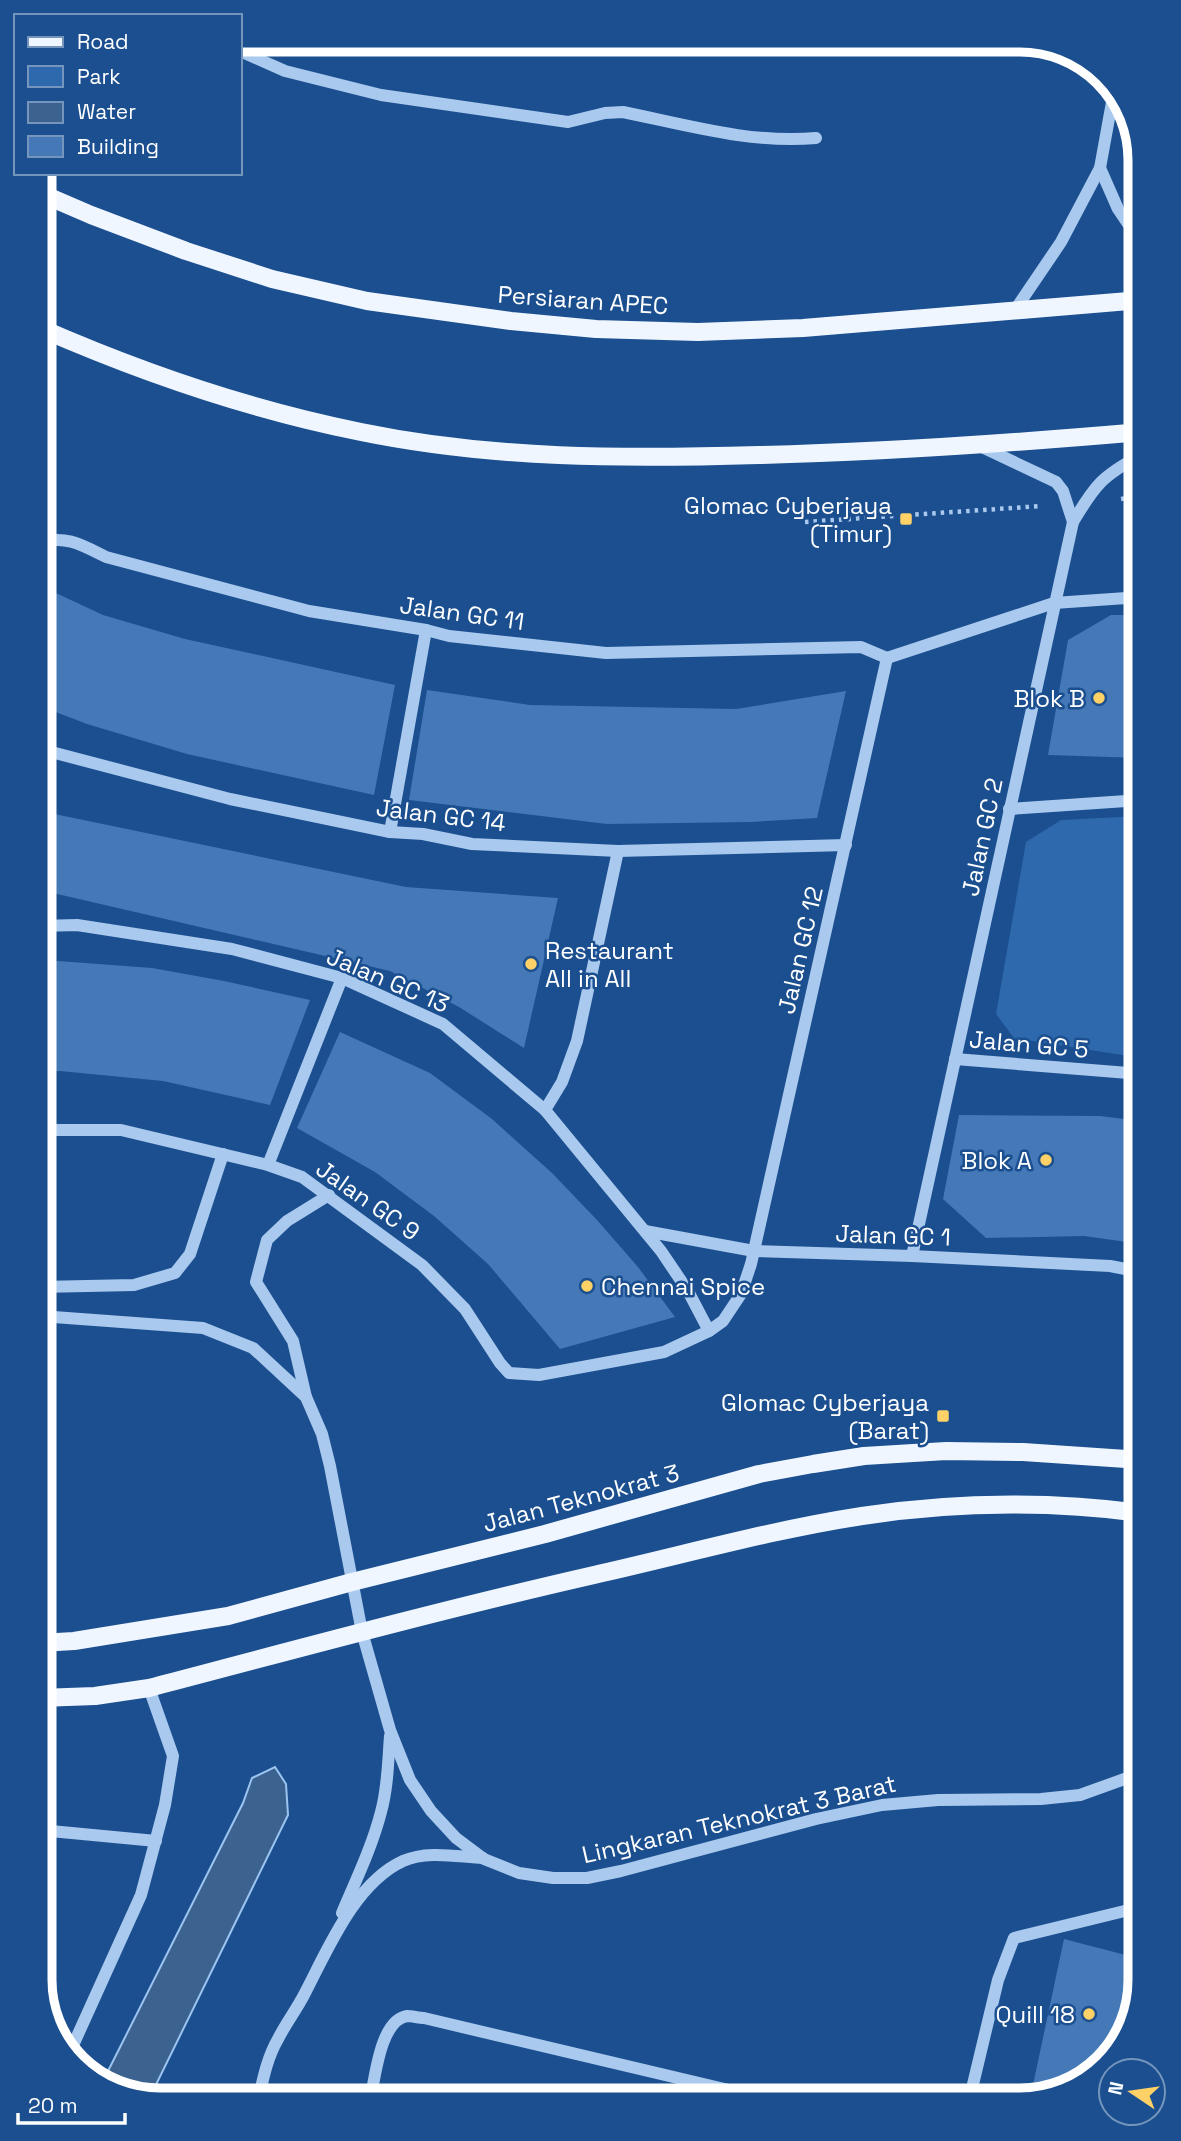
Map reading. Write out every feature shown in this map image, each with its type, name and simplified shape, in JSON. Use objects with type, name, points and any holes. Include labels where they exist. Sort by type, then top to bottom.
[{"type":"main road","name":"Persiaran APEC","points":[[53,198],[186,251],[272,279],[367,301],[511,321],[596,329],[698,332],[803,328],[1128,301]]},
{"type":"main road","points":[[53,333],[148,372],[263,409],[360,432],[445,446],[542,455],[666,458],[980,446],[1128,433]]},
{"type":"main road","name":"Jalan Teknokrat 3","points":[[52,1642],[228,1616],[545,1534],[759,1474],[852,1458],[946,1451],[1023,1452],[1128,1459]]},
{"type":"main road","points":[[52,1698],[95,1696],[149,1688],[498,1596],[728,1543],[862,1516],[931,1508],[1011,1505],[1094,1507],[1128,1511]]},
{"type":"street","points":[[242,52],[285,71],[381,95],[568,122],[605,113],[624,112],[750,137],[796,140],[816,138]]},
{"type":"street","points":[[1015,310],[1061,242],[1100,168],[1112,103]]},
{"type":"street","points":[[1100,168],[1118,209],[1128,224]]},
{"type":"street","points":[[980,446],[1048,477],[1063,491],[1073,522]]},
{"type":"street","name":"Jalan GC 2","points":[[912,1255],[1073,522],[1084,503],[1112,471],[1128,462]]},
{"type":"street","name":"Jalan GC 11","points":[[53,538],[75,541],[106,557],[309,611],[449,636],[606,653],[861,647],[887,658]]},
{"type":"street","points":[[887,658],[1054,603],[1128,598]]},
{"type":"street","points":[[390,831],[426,630]]},
{"type":"street","name":"Jalan GC 12","points":[[538,1376],[664,1352],[709,1331],[731,1312],[741,1294],[754,1251],[887,658]]},
{"type":"street","name":"Jalan GC 14","points":[[53,753],[230,799],[390,831],[423,834],[472,844],[618,851],[846,845]]},
{"type":"street","points":[[1009,809],[1128,801]]},
{"type":"street","points":[[545,1110],[562,1082],[577,1041],[618,851]]},
{"type":"street","name":"Jalan GC 13","points":[[53,926],[77,925],[232,949],[342,978],[443,1024],[545,1110],[645,1231],[688,1291],[709,1331]]},
{"type":"street","points":[[268,1165],[342,978]]},
{"type":"street","name":"Jalan GC 5","points":[[955,1059],[1128,1073]]},
{"type":"street","name":"Jalan GC 9","points":[[52,1130],[121,1130],[268,1165],[302,1177],[422,1265],[465,1310],[509,1373],[538,1376]]},
{"type":"street","points":[[52,1287],[134,1285],[175,1273],[190,1254],[223,1154]]},
{"type":"street","points":[[306,1397],[293,1341],[256,1282],[267,1240],[287,1221],[329,1195]]},
{"type":"street","name":"Jalan GC 1","points":[[645,1231],[754,1251],[912,1255],[1110,1266],[1128,1269]]},
{"type":"street","points":[[52,1317],[203,1328],[253,1348],[306,1397]]},
{"type":"street","name":"Lingkaran Teknokrat 3 Barat","points":[[306,1397],[322,1434],[331,1466],[362,1632],[390,1730],[410,1780],[431,1811],[456,1838],[484,1858],[519,1873],[553,1878],[587,1878],[816,1819],[882,1805],[939,1800],[1041,1799],[1080,1795],[1128,1778]]},
{"type":"street","points":[[74,2044],[141,1895],[165,1805],[173,1756],[149,1688]]},
{"type":"street","points":[[326,1952],[382,1811],[390,1730]]},
{"type":"street","points":[[52,1831],[156,1841]]},
{"type":"street","points":[[261,2088],[266,2066],[277,2041],[345,1918],[366,1891],[387,1871],[405,1860],[431,1855],[484,1858]]},
{"type":"street","points":[[973,2088],[998,1980],[1014,1937],[1128,1911]]},
{"type":"street","points":[[373,2088],[384,2037],[394,2021],[407,2016],[720,2088]]},
{"type":"path","points":[[1084,503],[1128,498]]},
{"type":"path","points":[[805,522],[1067,505]]},
{"type":"green space","points":[[1128,817],[1128,1056],[1014,1038],[996,1014],[1026,842],[1061,820]]},
{"type":"water","points":[[275,1767],[286,1784],[288,1815],[154,2088],[126,2083],[107,2074],[243,1803],[252,1778]]},
{"type":"building","points":[[53,592],[103,615],[185,639],[395,685],[374,795],[187,754],[53,711]]},
{"type":"building","name":"Blok B","points":[[1111,615],[1128,615],[1128,758],[1048,755],[1068,640]]},
{"type":"building","points":[[427,690],[530,705],[736,709],[846,691],[817,818],[607,824],[409,800]]},
{"type":"building","points":[[53,814],[406,887],[558,898],[524,1048],[459,1007],[390,971],[53,893]]},
{"type":"building","points":[[53,961],[152,968],[310,1000],[270,1105],[163,1081],[52,1071]]},
{"type":"building","points":[[340,1032],[430,1073],[492,1119],[552,1173],[597,1220],[638,1267],[675,1317],[560,1349],[488,1264],[434,1216],[375,1172],[297,1128]]},
{"type":"building","name":"Blok A","points":[[959,1115],[1100,1116],[1128,1119],[1128,1242],[1084,1236],[986,1238],[943,1199]]},
{"type":"building","name":"Quill 18","points":[[1064,1939],[1128,1956],[1128,1995],[1120,2022],[1110,2041],[1092,2062],[1081,2070],[1042,2086],[1033,2087]]},
{"type":"place","name":"Glomac Cyberjaya (Timur)","points":[[906,519]]},
{"type":"place","name":"Blok B","points":[[1099,698]]},
{"type":"place","name":"Restaurant All in All","points":[[531,964]]},
{"type":"place","name":"Blok A","points":[[1046,1160]]},
{"type":"place","name":"Chennai Spice","points":[[587,1286]]},
{"type":"place","name":"Glomac Cyberjaya (Barat)","points":[[943,1416]]},
{"type":"place","name":"Quill 18","points":[[1089,2014]]}]
